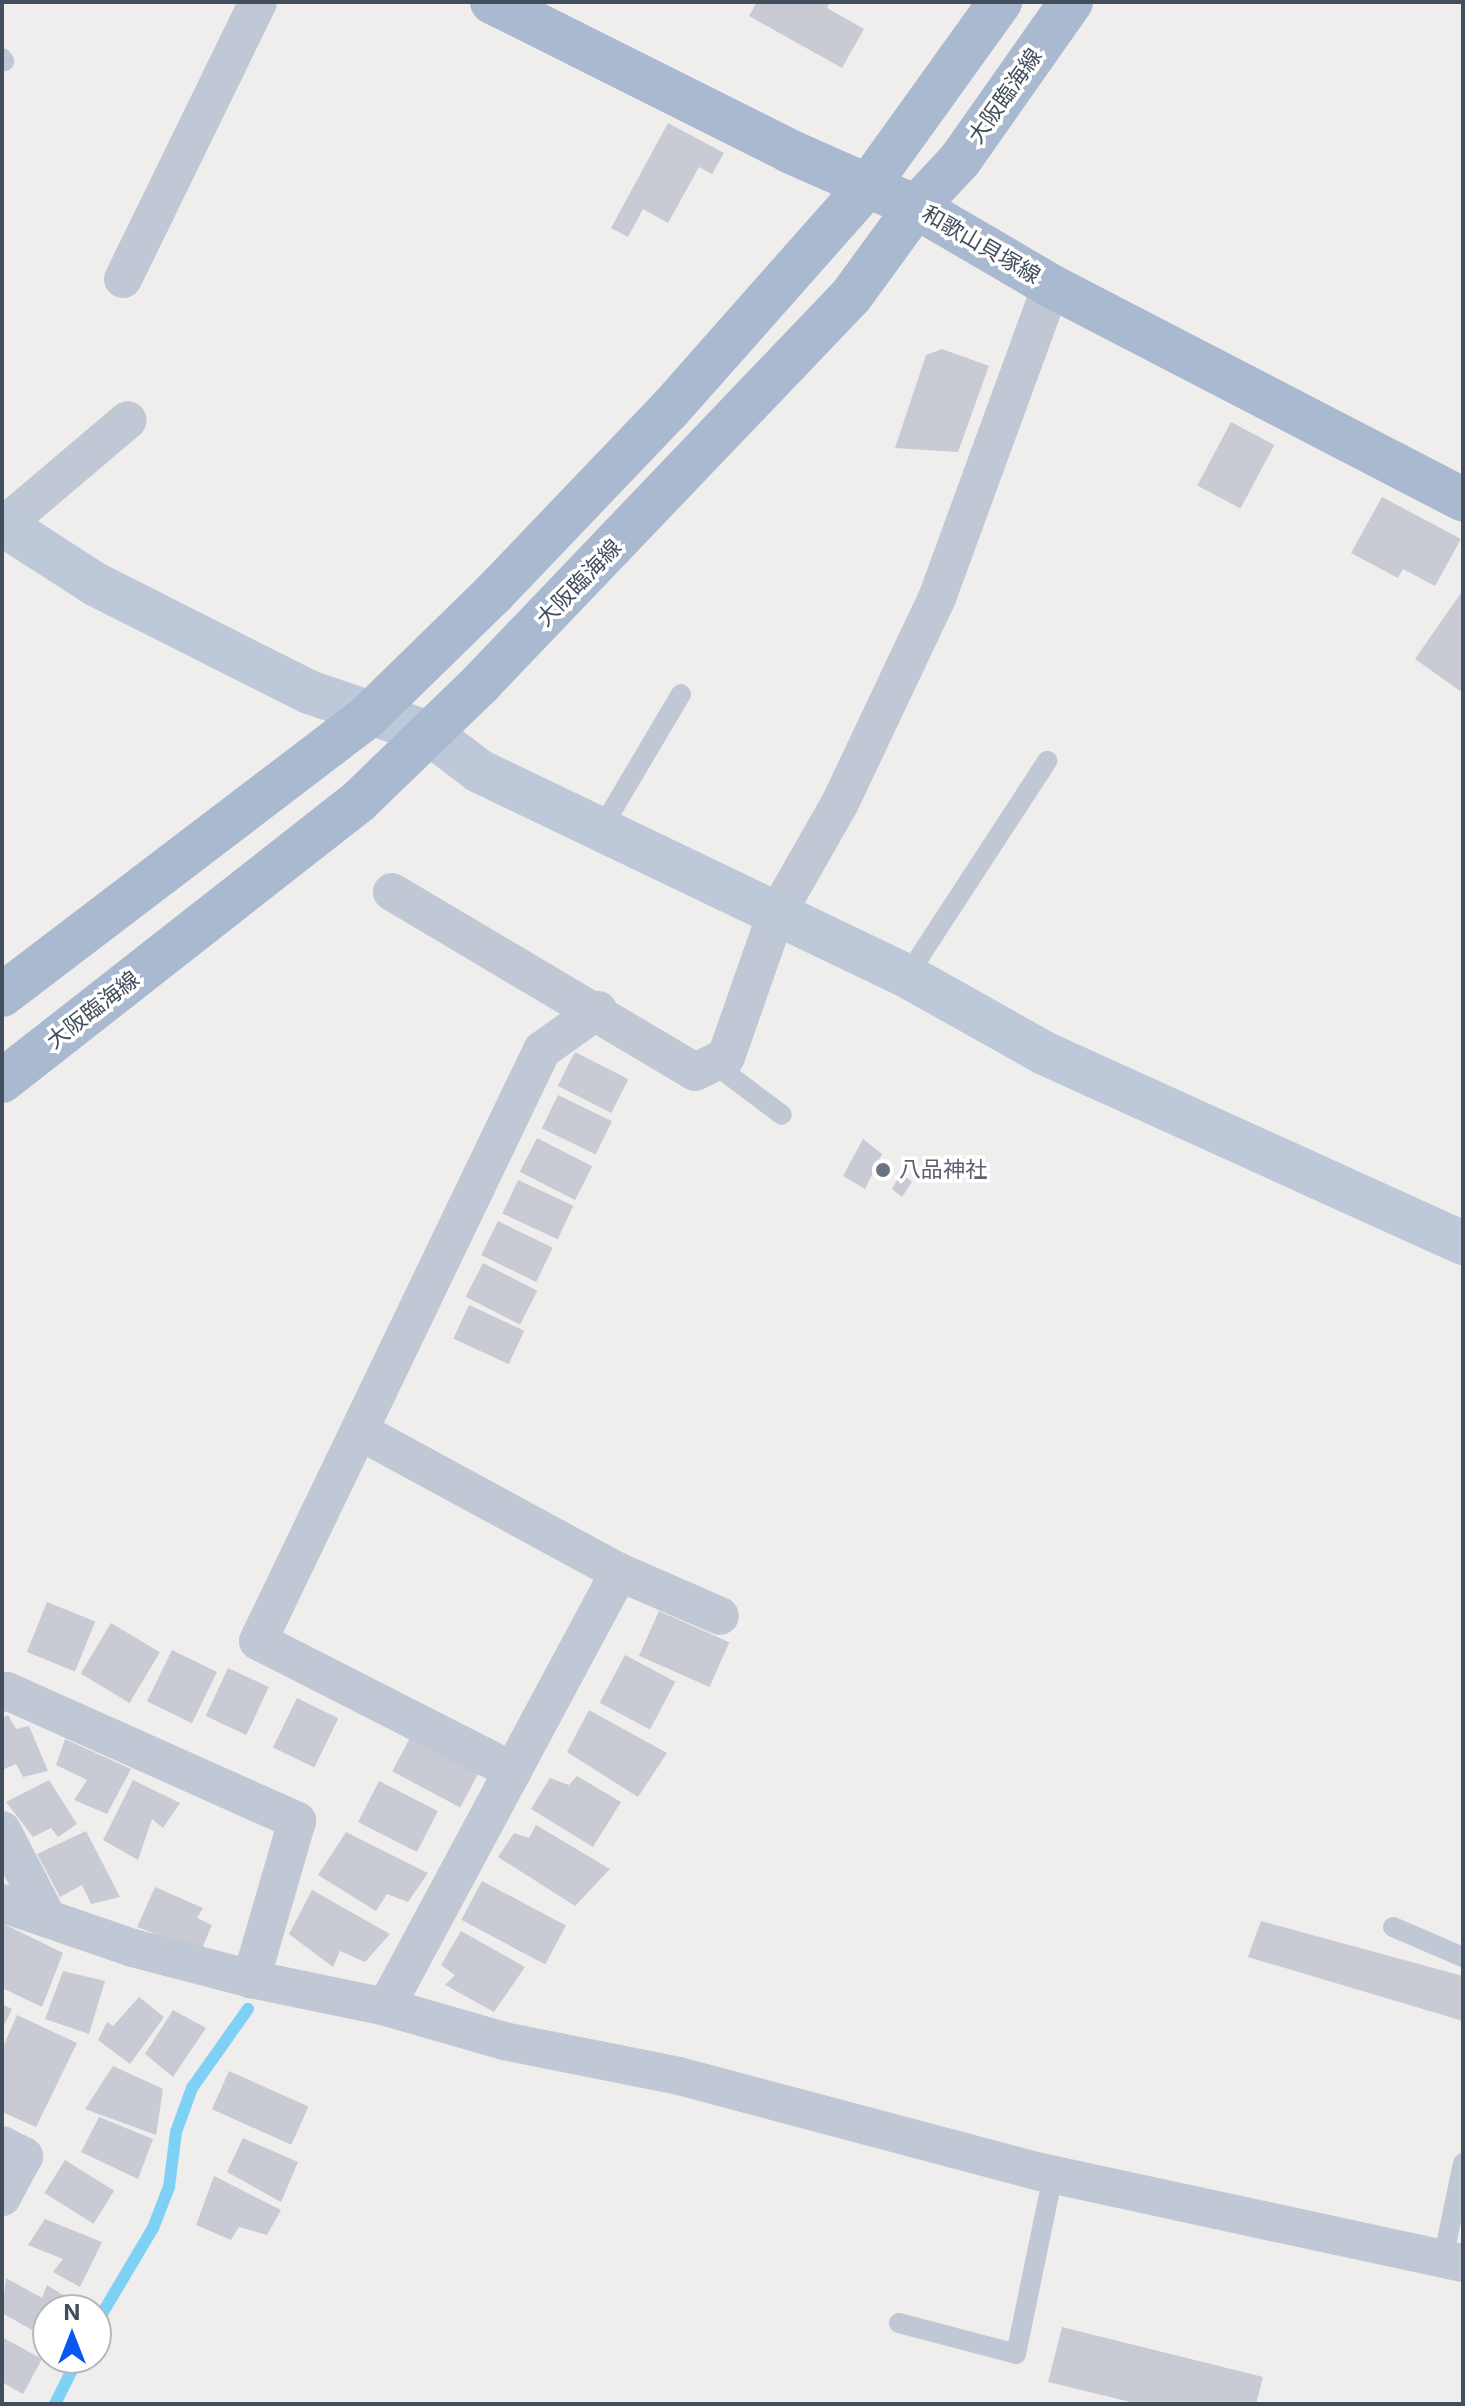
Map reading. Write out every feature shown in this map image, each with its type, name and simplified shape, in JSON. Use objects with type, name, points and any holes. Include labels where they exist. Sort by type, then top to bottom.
[{"type":"main road","name":"和歌山貝塚線","points":[[492,2],[789,151],[870,183],[1051,286],[1463,500]]},
{"type":"main road","points":[[2,995],[369,715],[670,409],[870,183],[1000,2]]},
{"type":"main road","name":"大阪臨海線","points":[[2,1081],[359,801],[429,733],[851,296],[916,207],[960,160],[1071,2]]},
{"type":"street","points":[[123,279],[258,2]]},
{"type":"street","points":[[392,892],[598,1010],[695,1072],[726,1057],[775,917],[840,803],[937,598],[1051,286]]},
{"type":"street","points":[[128,420],[3,525],[95,584],[309,692],[429,733],[468,765],[775,917],[907,976],[1044,1053],[1463,1243]]},
{"type":"street","points":[[513,1771],[370,1694],[258,1641],[542,1050],[598,1010]]},
{"type":"street","points":[[361,1432],[619,1572],[720,1616]]},
{"type":"street","points":[[386,2007],[619,1572]]},
{"type":"street","points":[[2,1693],[7,1691],[297,1821],[251,1979]]},
{"type":"street","points":[[2,1830],[48,1919]]},
{"type":"street","points":[[2,1903],[251,1979],[386,2007],[504,2041],[679,2076],[1053,2175],[1453,2261]]},
{"type":"street","points":[[2,2145],[24,2156],[2,2197]]},
{"type":"lane","points":[[600,831],[681,694]]},
{"type":"lane","points":[[907,976],[1047,761]]},
{"type":"lane","points":[[713,1063],[782,1115]]},
{"type":"lane","points":[[1393,1927],[1463,1957]]},
{"type":"lane","points":[[1453,2261],[1463,2163]]},
{"type":"lane","points":[[899,2323],[1016,2354],[1053,2175]]},
{"type":"building","points":[[757,2],[830,2],[827,8],[864,29],[842,68],[749,16]]},
{"type":"building","points":[[668,123],[724,153],[712,174],[699,167],[668,223],[643,209],[628,237],[611,228]]},
{"type":"building","points":[[942,349],[989,366],[958,452],[895,448],[926,355]]},
{"type":"building","points":[[1231,422],[1274,445],[1240,509],[1197,486]]},
{"type":"building","points":[[1382,497],[1461,539],[1435,586],[1403,569],[1398,578],[1351,553]]},
{"type":"building","points":[[1463,590],[1463,693],[1415,659]]},
{"type":"building","points":[[575,1052],[628,1079],[611,1113],[558,1086]]},
{"type":"building","points":[[558,1095],[612,1121],[596,1155],[542,1128]]},
{"type":"building","points":[[537,1138],[592,1166],[575,1200],[520,1172]]},
{"type":"building","points":[[863,1139],[882,1154],[865,1189],[843,1176]]},
{"type":"building","points":[[901,1173],[912,1182],[902,1197],[892,1189]]},
{"type":"building","points":[[518,1180],[573,1206],[558,1239],[502,1214]]},
{"type":"building","points":[[498,1221],[553,1248],[536,1282],[481,1255]]},
{"type":"building","points":[[483,1263],[537,1291],[520,1325],[466,1297]]},
{"type":"building","points":[[469,1305],[524,1331],[509,1364],[453,1339]]},
{"type":"building","points":[[47,1602],[95,1621],[75,1672],[27,1652]]},
{"type":"building","points":[[659,1611],[729,1642],[709,1687],[639,1656]]},
{"type":"building","points":[[111,1623],[160,1652],[129,1703],[81,1674]]},
{"type":"building","points":[[172,1650],[217,1672],[192,1723],[147,1701]]},
{"type":"building","points":[[625,1655],[675,1682],[650,1729],[600,1703]]},
{"type":"building","points":[[228,1668],[269,1687],[246,1735],[206,1716]]},
{"type":"building","points":[[297,1698],[338,1718],[314,1768],[273,1747]]},
{"type":"building","points":[[589,1710],[667,1753],[638,1797],[567,1752]]},
{"type":"building","points":[[8,1715],[16,1729],[29,1726],[48,1771],[23,1777],[16,1764],[2,1770],[2,1718]]},
{"type":"building","points":[[411,1736],[479,1772],[460,1807],[392,1771]]},
{"type":"building","points":[[65,1739],[131,1769],[107,1814],[74,1800],[87,1780],[56,1765]]},
{"type":"building","points":[[577,1776],[621,1802],[593,1847],[531,1809],[550,1778],[569,1785]]},
{"type":"building","points":[[49,1780],[77,1824],[58,1837],[51,1828],[33,1837],[6,1802]]},
{"type":"building","points":[[133,1780],[180,1803],[163,1828],[152,1819],[138,1860],[103,1840]]},
{"type":"building","points":[[379,1781],[438,1811],[417,1852],[358,1822]]},
{"type":"building","points":[[536,1825],[610,1869],[575,1906],[498,1857],[514,1833],[529,1838]]},
{"type":"building","points":[[86,1831],[120,1897],[91,1904],[82,1885],[60,1897],[37,1854]]},
{"type":"building","points":[[346,1832],[428,1873],[408,1902],[387,1894],[376,1911],[318,1875]]},
{"type":"building","points":[[482,1881],[566,1926],[545,1964],[461,1920]]},
{"type":"building","points":[[155,1887],[203,1908],[197,1918],[212,1925],[201,1951],[137,1927]]},
{"type":"building","points":[[312,1890],[390,1934],[365,1962],[340,1951],[333,1967],[289,1934]]},
{"type":"building","points":[[1261,1921],[1463,1976],[1463,2021],[1248,1957]]},
{"type":"building","points":[[2,1923],[63,1953],[42,2007],[2,1988]]},
{"type":"building","points":[[461,1931],[525,1967],[494,2012],[445,1985],[455,1975],[441,1965]]},
{"type":"building","points":[[63,1971],[105,1981],[89,2034],[45,2019]]},
{"type":"building","points":[[139,1997],[164,2017],[130,2064],[98,2040],[107,2022],[113,2026]]},
{"type":"building","points":[[2,2004],[12,2009],[2,2030]]},
{"type":"building","points":[[173,2010],[206,2028],[173,2077],[145,2054]]},
{"type":"building","points":[[17,2015],[77,2043],[36,2127],[2,2112],[2,2049]]},
{"type":"building","points":[[113,2066],[163,2089],[156,2135],[85,2109]]},
{"type":"building","points":[[229,2071],[308,2106],[291,2145],[212,2109]]},
{"type":"building","points":[[99,2117],[153,2139],[138,2179],[81,2152]]},
{"type":"building","points":[[243,2138],[298,2162],[281,2202],[227,2172]]},
{"type":"building","points":[[65,2160],[114,2191],[94,2224],[44,2193]]},
{"type":"building","points":[[214,2176],[281,2210],[267,2235],[239,2227],[231,2240],[196,2225]]},
{"type":"building","points":[[45,2219],[102,2242],[80,2287],[53,2272],[63,2259],[28,2245]]},
{"type":"building","points":[[6,2278],[35,2294],[32,2294],[32,2330],[2,2313]]},
{"type":"building","points":[[47,2285],[61,2294],[44,2294]]},
{"type":"building","points":[[1062,2327],[1263,2377],[1256,2404],[1139,2404],[1048,2382]]},
{"type":"building","points":[[2,2337],[32,2354],[34,2374],[23,2394],[2,2382]]},
{"type":"waterway","points":[[112,2297],[153,2228],[169,2187],[176,2132],[192,2088],[248,2009]]},
{"type":"waterway","points":[[55,2404],[70,2374]]},
{"type":"place","name":"八品神社","points":[[883,1170]]}]
